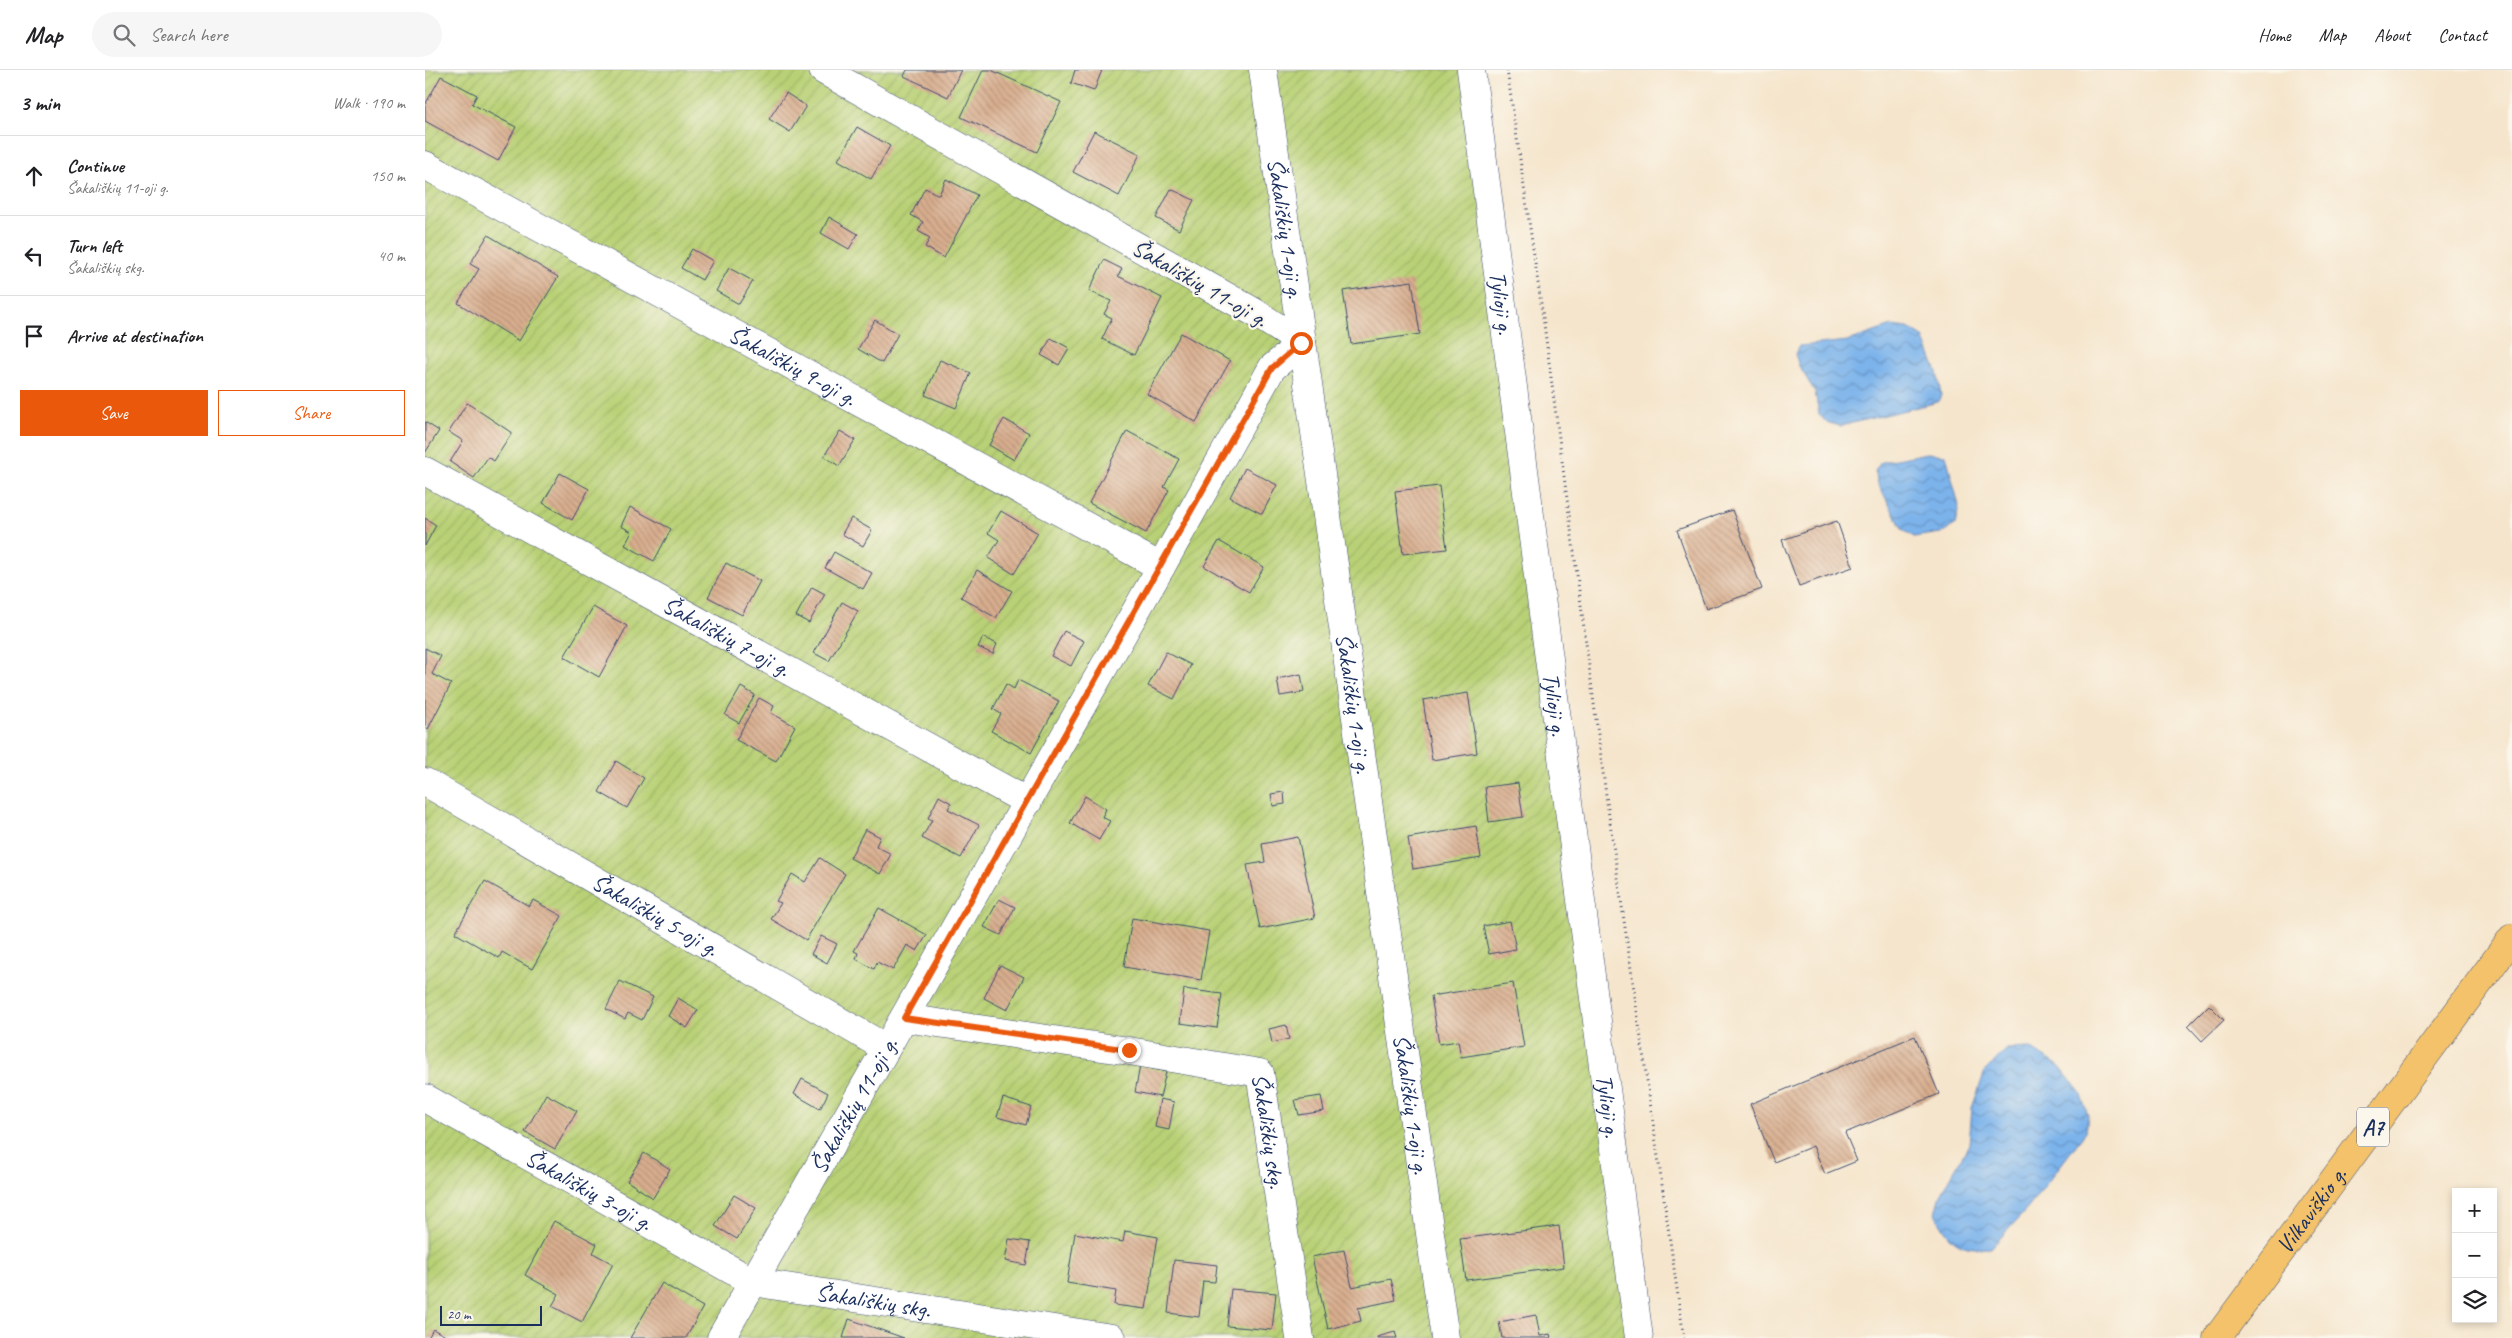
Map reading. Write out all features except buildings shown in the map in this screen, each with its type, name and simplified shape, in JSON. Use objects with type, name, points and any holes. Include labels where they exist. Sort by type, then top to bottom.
[{"type":"highway","name":"Vilkaviškio g.","points":[[2217,1338],[2512,938]]},
{"type":"street","name":"Šakališkių 11-oji g.","points":[[721,1338],[1161,567],[1272,368],[1301,343],[1253,312],[823,70]]},
{"type":"street","name":"Šakališkių 1-oji g.","points":[[1263,70],[1445,1338]]},
{"type":"street","name":"Tylioji g.","points":[[1471,70],[1639,1338]]},
{"type":"street","name":"Šakališkių 9-oji g.","points":[[425,165],[1161,567]]},
{"type":"street","name":"Šakališkių 7-oji g.","points":[[425,471],[1027,802]]},
{"type":"street","name":"Šakališkių 5-oji g.","points":[[425,782],[886,1048]]},
{"type":"street","name":"Šakališkių skg.","points":[[904,1018],[1129,1050],[1260,1073],[1300,1338]]},
{"type":"street","name":"Šakališkių 3-oji g.","points":[[425,1098],[753,1282]]},
{"type":"street","name":"Šakališkių skg.","points":[[753,1282],[1112,1338]]},
{"type":"path","points":[[1507,70],[1555,402],[1606,795],[1684,1338]]},
{"type":"green space","points":[[425,70],[1471,70],[1635,1338],[425,1338]]},
{"type":"water","points":[[1892,326],[1908,328],[1923,337],[1937,372],[1941,395],[1938,402],[1840,426],[1826,422],[1819,414],[1815,392],[1799,366],[1795,354],[1799,346],[1848,341]]},
{"type":"water","points":[[1927,453],[1946,455],[1959,506],[1955,525],[1941,533],[1914,537],[1903,530],[1878,484],[1875,471],[1881,462]]},
{"type":"water","points":[[2030,1048],[2059,1066],[2080,1092],[2088,1115],[2086,1132],[2028,1208],[1991,1248],[1963,1245],[1956,1242],[1945,1231],[1935,1213],[1939,1198],[1969,1144],[1972,1108],[1985,1071],[2007,1049]]},
{"type":"route","points":[[1129,1050],[904,1018],[1272,368],[1301,343]]}]
